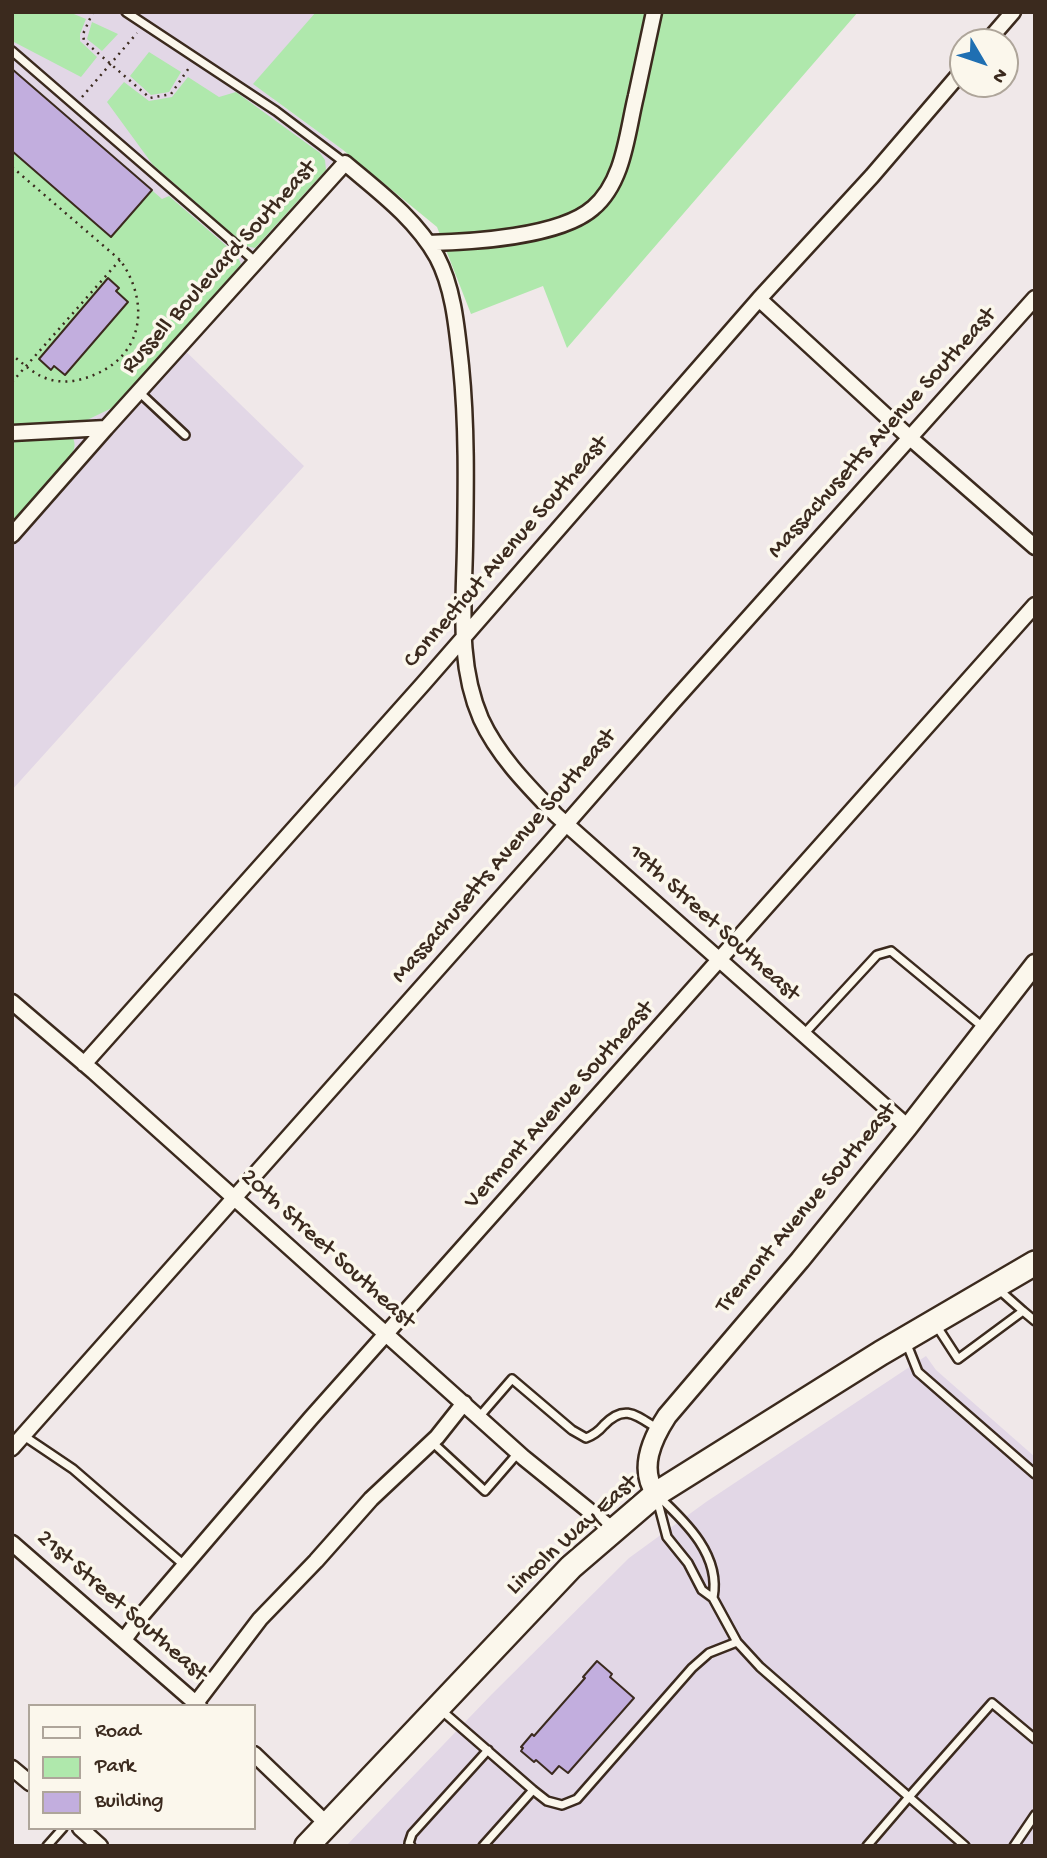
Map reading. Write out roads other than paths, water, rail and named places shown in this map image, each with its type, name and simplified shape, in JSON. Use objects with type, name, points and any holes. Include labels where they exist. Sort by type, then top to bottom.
[{"type":"main road","name":"Lincoln Way East","points":[[307,1846],[570,1567],[656,1494],[934,1321],[1035,1263]]},
{"type":"street","points":[[428,243],[477,242],[533,232],[586,214],[595,207],[608,191],[621,161],[654,12]]},
{"type":"street","points":[[999,28],[1013,12]]},
{"type":"street","name":"Connecticut Avenue Southeast","points":[[84,1064],[949,86]]},
{"type":"street","name":"Russell Boulevard Southeast","points":[[15,526],[139,393],[345,163],[392,202],[428,243],[446,279],[462,375],[466,487],[463,635],[466,674],[485,727],[497,746]]},
{"type":"street","name":"Massachusetts Avenue Southeast","points":[[12,1448],[1035,298]]},
{"type":"street","points":[[759,299],[909,437],[1035,547]]},
{"type":"street","points":[[12,433],[106,428]]},
{"type":"street","name":"Vermont Avenue Southeast","points":[[124,1640],[142,1615],[312,1418],[1035,606]]},
{"type":"street","name":"19th Street Southeast","points":[[497,746],[532,791],[566,824],[908,1127]]},
{"type":"street","name":"Tremont Avenue Southeast","points":[[656,1494],[650,1487],[647,1468],[651,1447],[659,1429],[681,1398],[800,1260],[1035,964]]},
{"type":"street","name":"20th Street Southeast","points":[[12,1002],[518,1452],[613,1530]]},
{"type":"street","points":[[198,1704],[238,1646],[275,1602],[371,1499],[432,1442],[464,1403]]},
{"type":"street","name":"21st Street Southeast","points":[[12,1543],[198,1704]]},
{"type":"street","points":[[256,1756],[327,1824]]},
{"type":"street","points":[[12,1768],[28,1781]]},
{"type":"street","points":[[82,1830],[100,1846]]},
{"type":"lane","points":[[126,12],[276,111],[345,163]]},
{"type":"lane","points":[[12,51],[257,262]]},
{"type":"lane","points":[[139,393],[185,435]]},
{"type":"lane","points":[[803,1035],[877,955],[891,951],[985,1028]]},
{"type":"lane","points":[[995,1286],[1035,1321]]},
{"type":"lane","points":[[934,1321],[958,1359],[1023,1311]]},
{"type":"lane","points":[[905,1339],[918,1372],[1035,1474]]},
{"type":"lane","points":[[479,1417],[512,1379],[572,1430],[586,1438],[597,1433],[622,1412],[636,1416],[659,1429]]},
{"type":"lane","points":[[24,1436],[73,1469],[185,1566]]},
{"type":"lane","points":[[432,1442],[485,1491],[518,1452]]},
{"type":"lane","points":[[656,1494],[686,1522],[708,1559],[715,1584],[713,1598]]},
{"type":"lane","points":[[656,1494],[667,1537],[688,1563],[702,1590],[713,1598],[737,1643],[760,1667],[965,1846]]},
{"type":"lane","points":[[437,1707],[547,1801],[562,1805],[577,1799],[692,1668],[709,1653],[737,1643]]},
{"type":"lane","points":[[867,1846],[992,1703],[1035,1739]]},
{"type":"lane","points":[[411,1846],[412,1834],[488,1750]]},
{"type":"lane","points":[[483,1846],[533,1790]]},
{"type":"lane","points":[[1014,1846],[1035,1815]]},
{"type":"lane","points":[[47,1846],[61,1830]]}]
